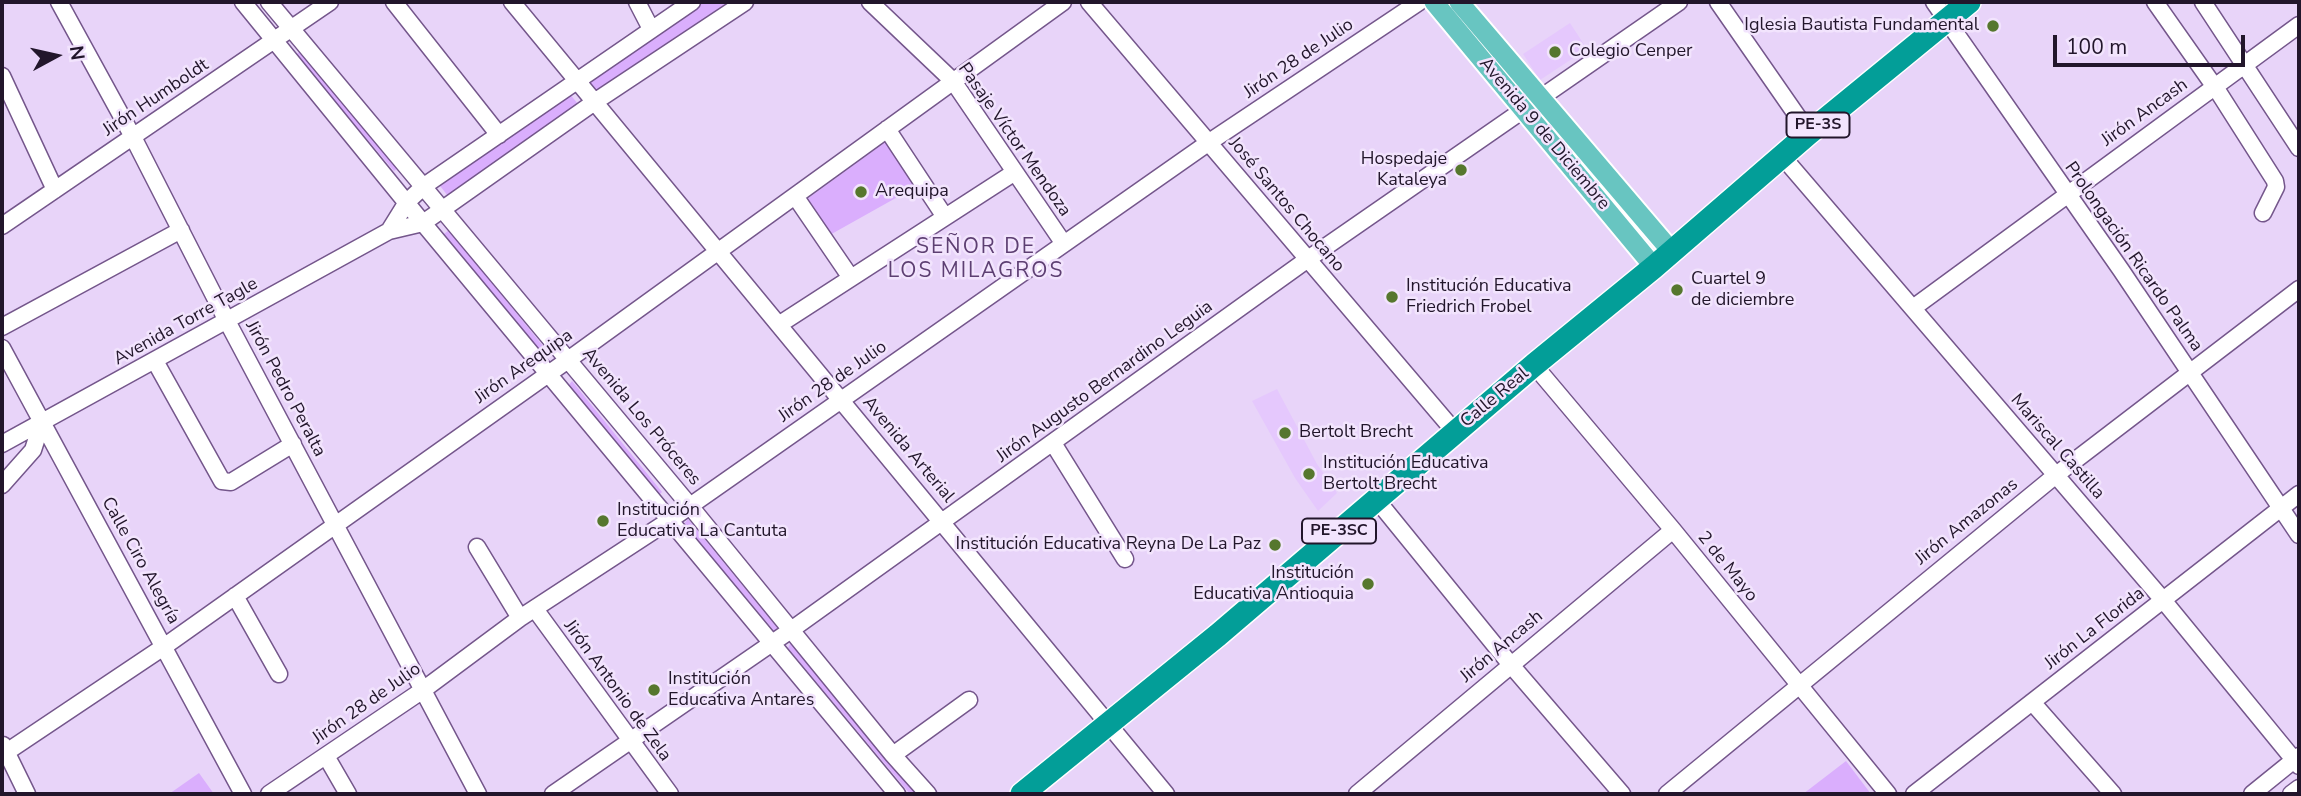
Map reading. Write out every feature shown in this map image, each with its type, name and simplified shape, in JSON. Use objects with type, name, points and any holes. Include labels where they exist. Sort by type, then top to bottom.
[{"type":"highway","name":"Calle Real","points":[[1022,794],[1218,635],[1534,365],[1663,260],[1809,132],[1940,11],[1969,2]]},
{"type":"main road","name":"Avenida 9 de Diciembre","points":[[1434,2],[1532,104],[1663,260]]},
{"type":"main road","name":"Avenida 9 de Diciembre","points":[[1459,2],[1532,104]]},
{"type":"street","name":"Jirón Pedro Peralta","points":[[59,2],[133,137],[478,794]]},
{"type":"street","points":[[243,2],[423,223],[898,794]]},
{"type":"street","name":"Avenida Los Próceres","points":[[269,2],[928,794]]},
{"type":"street","name":"Jirón Humboldt","points":[[2,226],[330,2]]},
{"type":"street","points":[[394,2],[499,135]]},
{"type":"street","name":"Avenida Arterial","points":[[512,2],[1166,794]]},
{"type":"street","points":[[637,2],[651,29]]},
{"type":"street","name":"Avenida Torre Tagle","points":[[389,231],[407,202],[424,186],[692,2]]},
{"type":"street","name":"Avenida Torre Tagle","points":[[2,444],[389,231],[423,223],[596,101],[745,2]]},
{"type":"street","name":"Pasaje Víctor Mendoza","points":[[870,2],[953,82],[1064,244]]},
{"type":"street","name":"Jirón Arequipa","points":[[3,750],[165,646],[568,360],[1063,2]]},
{"type":"street","name":"José Santos Chocano","points":[[1089,2],[1455,432]]},
{"type":"street","name":"Jirón 28 de Julio","points":[[269,794],[423,690],[527,614],[670,520],[1208,142],[1419,2]]},
{"type":"street","name":"Jirón Augusto Bernardino Leguia","points":[[553,794],[791,630],[1308,260],[1679,2]]},
{"type":"street","points":[[1718,2],[1809,132]]},
{"type":"street","points":[[2155,2],[2214,86],[2275,181],[2276,187],[2263,213]]},
{"type":"street","points":[[2203,2],[2299,148]]},
{"type":"street","name":"Prolongación Ricardo Palma","points":[[1940,11],[2121,270],[2299,535]]},
{"type":"street","name":"Jirón Ancash","points":[[1913,308],[2299,25]]},
{"type":"street","points":[[2,79],[55,190]]},
{"type":"street","points":[[887,129],[946,217]]},
{"type":"street","name":"Mariscal Castilla","points":[[1782,156],[2298,761]]},
{"type":"street","points":[[780,324],[1015,172]]},
{"type":"street","points":[[795,195],[851,278]]},
{"type":"street","points":[[2,327],[181,230]]},
{"type":"street","name":"Jirón Amazonas","points":[[1667,794],[2056,475],[2299,289]]},
{"type":"street","name":"Calle Ciro Alegría","points":[[2,348],[243,794]]},
{"type":"street","points":[[155,361],[222,481],[231,482],[293,444]]},
{"type":"street","name":"2 de Mayo","points":[[1534,365],[1673,530],[1888,794]]},
{"type":"street","points":[[2,485],[33,450],[42,422]]},
{"type":"street","points":[[1053,443],[1125,559]]},
{"type":"street","name":"Jirón La Florida","points":[[1914,794],[2299,494]]},
{"type":"street","points":[[1376,499],[1511,665],[1622,794]]},
{"type":"street","name":"Jirón Ancash","points":[[1357,794],[1673,530]]},
{"type":"street","name":"Jirón Antonio de Zela","points":[[477,547],[670,794]]},
{"type":"street","points":[[235,596],[279,674]]},
{"type":"street","points":[[893,755],[969,700]]},
{"type":"street","points":[[2032,702],[2113,794]]},
{"type":"street","points":[[3,750],[27,794]]},
{"type":"street","points":[[326,756],[348,794]]},
{"type":"street","points":[[2252,794],[2298,761]]},
{"type":"street","points":[[2291,794],[2299,788]]},
{"type":"shaded area","points":[[699,2],[728,2],[596,93],[587,79]]},
{"type":"shaded area","name":"Colegio Cenper","points":[[1570,23],[1587,49],[1540,80],[1523,54]]},
{"type":"shaded area","points":[[300,51],[398,168],[394,171],[296,55]]},
{"type":"shaded area","points":[[568,92],[579,105],[448,196],[437,182]]},
{"type":"shaded area","name":"Arequipa","points":[[884,143],[888,143],[919,185],[828,236],[806,203],[807,199]]},
{"type":"shaded area","points":[[449,230],[543,346],[539,350],[444,234]]},
{"type":"shaded area","points":[[572,381],[662,492],[659,495],[568,386]]},
{"type":"shaded area","name":"Bertolt Brecht","points":[[1277,389],[1317,464],[1337,493],[1318,511],[1295,478],[1252,401]]},
{"type":"shaded area","points":[[688,519],[779,630],[776,633],[684,524]]},
{"type":"shaded area","points":[[791,642],[918,794],[910,794],[788,648]]},
{"type":"shaded area","points":[[1846,761],[1871,794],[1803,794]]},
{"type":"shaded area","points":[[199,773],[214,794],[169,794]]},
{"type":"place","name":"Iglesia Bautista Fundamental","points":[[1993,26]]},
{"type":"place","name":"Colegio Cenper","points":[[1555,52]]},
{"type":"place","name":"Hospedaje Kataleya","points":[[1461,170]]},
{"type":"place","name":"Arequipa","points":[[861,192]]},
{"type":"place","name":"Cuartel 9 de diciembre","points":[[1677,290]]},
{"type":"place","name":"Institución Educativa Friedrich Frobel","points":[[1392,297]]},
{"type":"place","name":"Bertolt Brecht","points":[[1285,433]]},
{"type":"place","name":"Institución Educativa Bertolt Brecht","points":[[1309,474]]},
{"type":"place","name":"Institución Educativa La Cantuta","points":[[603,521]]},
{"type":"place","name":"Institución Educativa Reyna De La Paz","points":[[1275,545]]},
{"type":"place","name":"Institución Educativa Antioquia","points":[[1368,584]]},
{"type":"place","name":"Institución Educativa Antares","points":[[654,690]]},
{"type":"district","name":"SEÑOR DE LOS MILAGROS","points":[[976,260]]}]
